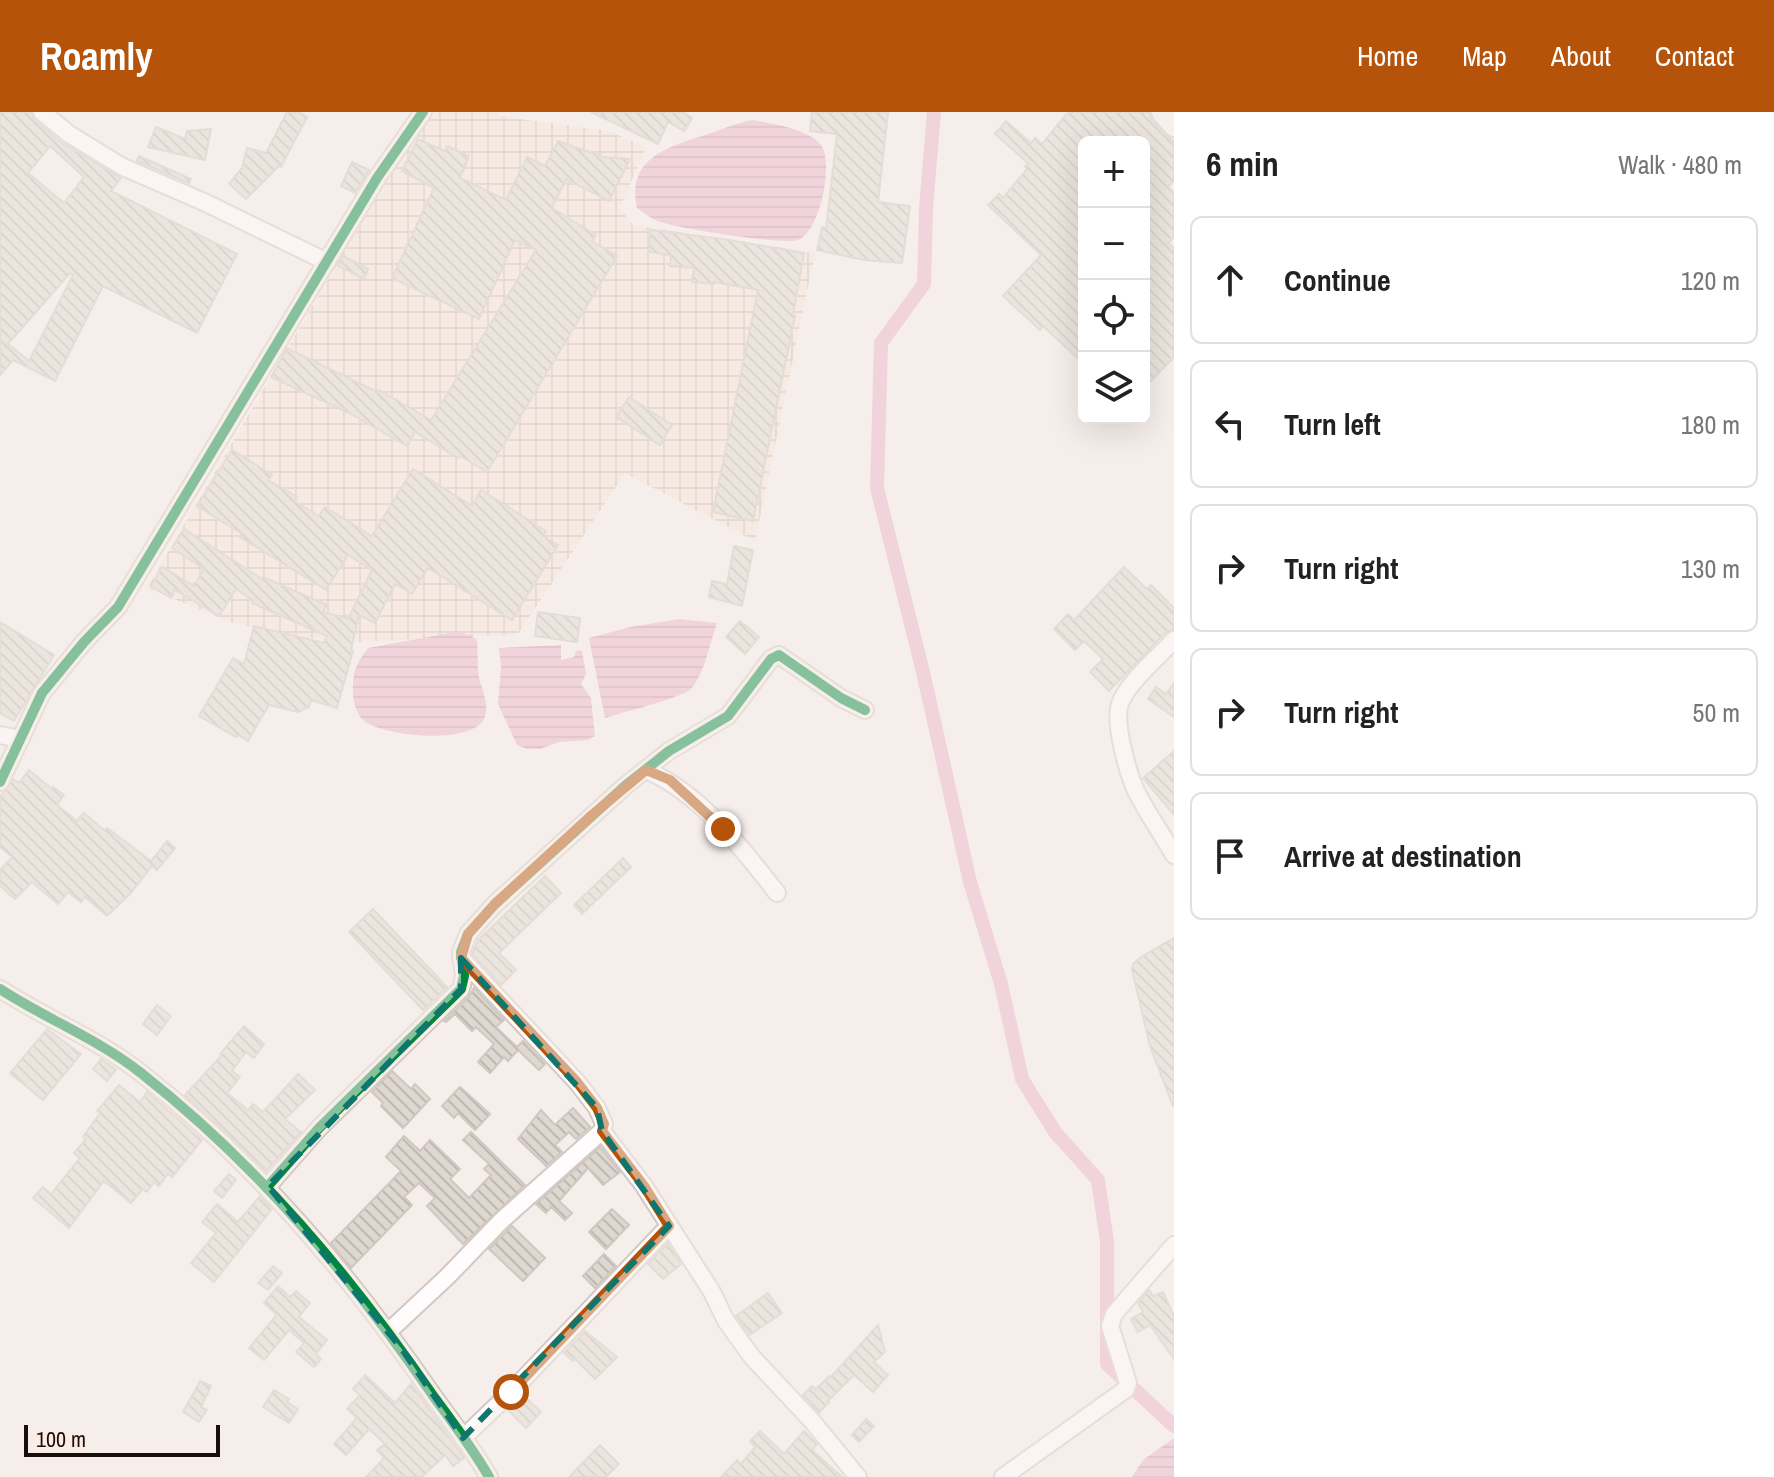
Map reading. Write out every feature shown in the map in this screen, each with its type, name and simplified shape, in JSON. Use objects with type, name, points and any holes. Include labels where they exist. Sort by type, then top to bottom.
[{"type":"main road","points":[[1162,112],[1174,126]]},
{"type":"street","points":[[42,112],[69,134],[123,167],[204,202],[327,262]]},
{"type":"street","points":[[0,782],[42,693],[118,607],[377,178],[423,112]]},
{"type":"street","points":[[1174,640],[1129,688],[1119,703],[1118,718],[1135,789],[1174,855]]},
{"type":"street","points":[[268,1186],[319,1128],[461,989],[464,976],[461,958],[468,934],[495,904],[592,815],[669,751],[728,716],[771,659],[779,655],[841,698],[865,710]]},
{"type":"street","points":[[0,735],[21,739]]},
{"type":"street","points":[[646,770],[670,780],[723,829],[777,893]]},
{"type":"street","points":[[388,1332],[501,1221],[602,1131],[604,1124],[597,1108],[577,1082],[461,958]]},
{"type":"street","points":[[0,989],[140,1072],[240,1158],[287,1207],[388,1332],[489,1477]]},
{"type":"street","points":[[602,1131],[644,1186],[712,1292],[726,1321],[752,1357],[812,1421],[858,1477]]},
{"type":"street","points":[[463,1438],[669,1226]]},
{"type":"street","points":[[1003,1477],[1126,1389],[1128,1383],[1110,1326],[1114,1314],[1174,1245]]},
{"type":"highlighted area","points":[[461,958],[597,1108],[602,1131],[669,1226],[463,1438],[401,1348],[268,1186],[461,989]]},
{"type":"shaded area","points":[[426,112],[498,112],[504,117],[609,131],[646,147],[620,208],[633,225],[815,253],[755,541],[625,473],[518,634],[341,643],[235,624],[147,588]]},
{"type":"shaded area","points":[[752,120],[799,131],[821,145],[826,166],[823,196],[806,234],[798,240],[788,241],[728,235],[668,224],[637,208],[635,191],[638,177],[653,157],[677,144]]},
{"type":"shaded area","points":[[679,619],[717,623],[704,665],[692,688],[665,700],[605,718],[589,638]]},
{"type":"shaded area","points":[[456,632],[477,640],[478,673],[486,709],[484,719],[476,727],[462,733],[426,736],[389,731],[361,718],[354,700],[353,680],[368,648]]},
{"type":"shaded area","points":[[561,645],[561,660],[574,657],[576,651],[582,650],[586,674],[581,684],[591,698],[595,736],[587,740],[559,742],[540,749],[527,749],[517,745],[498,704],[499,648]]},
{"type":"shaded area","points":[[1174,1438],[1174,1477],[1132,1477],[1143,1460]]},
{"type":"building","points":[[0,112],[31,112],[35,121],[62,143],[121,178],[111,191],[237,254],[197,333],[103,286],[55,381],[13,360],[0,375]],"holes":[[[50,146],[84,177],[64,203],[28,173]],[[70,273],[73,275],[29,361],[8,344]]]},
{"type":"building","points":[[287,112],[298,112],[307,117],[281,167],[246,199],[229,184],[242,168],[247,148],[266,153]]},
{"type":"building","points":[[591,112],[683,112],[692,118],[684,131],[668,122],[658,144]]},
{"type":"building","points":[[812,112],[888,112],[878,202],[910,206],[902,263],[864,260],[817,250],[822,227],[826,228],[837,134],[810,131]]},
{"type":"building","points":[[1068,112],[1149,112],[1152,120],[1174,142],[1174,180],[1168,187],[1174,193],[1174,237],[1168,243],[1174,248],[1174,357],[1150,382],[1150,136],[1078,136],[1078,358],[1043,326],[1040,330],[1003,296],[1041,255],[988,205],[999,194],[1003,198],[1028,164],[995,134],[1006,121],[1031,143],[1035,138],[1042,144]]},
{"type":"building","points":[[156,127],[185,139],[187,131],[211,129],[205,160],[148,147]]},
{"type":"building","points":[[418,139],[445,151],[447,146],[469,156],[460,178],[506,200],[527,157],[545,166],[558,141],[603,157],[630,159],[609,201],[566,179],[552,208],[596,235],[592,241],[617,256],[487,472],[415,432],[407,446],[349,413],[271,377],[287,348],[377,392],[379,390],[431,420],[536,250],[515,240],[479,319],[392,278],[434,188],[402,171]]},
{"type":"building","points":[[139,156],[191,179],[189,183],[137,161]]},
{"type":"building","points":[[352,162],[369,170],[355,193],[341,186]]},
{"type":"building","points":[[651,230],[804,253],[795,316],[753,521],[713,512],[758,290],[714,282],[692,282],[694,268],[670,266],[671,255],[648,252]]},
{"type":"building","points":[[343,256],[368,269],[364,279],[337,265]]},
{"type":"building","points":[[629,397],[672,425],[660,445],[616,417]]},
{"type":"building","points":[[232,450],[272,475],[268,480],[297,497],[294,501],[319,516],[325,507],[372,536],[413,469],[472,506],[481,490],[546,531],[543,536],[558,545],[512,620],[428,568],[412,594],[395,584],[375,623],[359,615],[353,651],[337,708],[311,700],[309,707],[298,712],[269,705],[248,741],[199,716],[233,658],[244,664],[254,626],[324,643],[327,636],[252,603],[253,600],[236,589],[219,616],[175,590],[171,598],[151,586],[162,567],[194,586],[204,569],[172,548],[184,529],[262,579],[327,605],[323,612],[348,619],[372,570],[348,555],[326,590],[240,537],[242,534],[197,506]]},
{"type":"building","points":[[734,546],[753,550],[742,606],[709,597],[712,581],[727,584]]},
{"type":"building","points":[[1124,567],[1147,589],[1151,585],[1174,608],[1174,629],[1166,632],[1109,691],[1090,672],[1103,659],[1084,641],[1075,650],[1054,629],[1068,614],[1074,620]]},
{"type":"building","points":[[538,612],[580,618],[577,642],[535,636]]},
{"type":"building","points":[[740,621],[759,637],[745,654],[726,637]]},
{"type":"building","points":[[0,622],[54,655],[14,721],[0,713]]},
{"type":"building","points":[[1174,683],[1174,717],[1148,699],[1156,687],[1166,694]]},
{"type":"building","points":[[1174,751],[1174,815],[1143,778]]},
{"type":"building","points":[[29,770],[64,795],[57,805],[77,821],[84,813],[105,831],[107,828],[151,861],[167,841],[175,848],[157,870],[152,866],[107,916],[85,897],[81,902],[68,892],[58,904],[32,882],[15,899],[0,886],[0,870],[12,857],[0,847],[0,797],[13,779],[19,783]]},
{"type":"building","points":[[623,858],[631,867],[582,914],[574,905]]},
{"type":"building","points":[[545,876],[561,893],[499,953],[516,970],[501,985],[472,954],[478,940]]},
{"type":"building","points":[[373,909],[447,987],[423,1010],[349,932]]},
{"type":"building","points":[[1174,938],[1173,1106],[1150,1046],[1132,970],[1133,964],[1141,957]]},
{"type":"building","points":[[474,988],[504,1020],[496,1027],[517,1047],[523,1041],[545,1064],[539,1070],[518,1050],[508,1061],[504,1057],[490,1073],[478,1062],[494,1044],[476,1027],[472,1031],[455,1014],[444,1021]]},
{"type":"building","points":[[157,1005],[171,1016],[157,1035],[143,1024]]},
{"type":"building","points":[[244,1026],[264,1044],[254,1058],[246,1052],[232,1071],[240,1077],[227,1093],[248,1110],[253,1104],[263,1112],[298,1074],[315,1090],[285,1119],[301,1132],[266,1171],[185,1095]]},
{"type":"building","points":[[47,1029],[81,1054],[43,1100],[10,1073]]},
{"type":"building","points":[[101,1059],[116,1070],[107,1081],[93,1069]]},
{"type":"building","points":[[392,1071],[411,1089],[415,1084],[430,1099],[403,1128],[372,1092]]},
{"type":"building","points":[[119,1085],[140,1102],[147,1092],[202,1140],[172,1177],[168,1174],[159,1186],[154,1182],[147,1192],[143,1189],[131,1203],[104,1181],[69,1228],[33,1198],[43,1187],[51,1194],[80,1158],[74,1153],[86,1139],[83,1137],[100,1113],[97,1111]]},
{"type":"building","points":[[460,1087],[490,1114],[475,1130],[458,1113],[454,1118],[442,1106]]},
{"type":"building","points":[[573,1108],[590,1127],[576,1139],[569,1132],[555,1145],[562,1152],[546,1166],[518,1139],[541,1110],[555,1125]]},
{"type":"building","points":[[471,1132],[525,1185],[463,1244],[427,1206],[435,1198],[419,1183],[404,1197],[412,1205],[351,1268],[331,1243],[401,1171],[386,1157],[396,1145],[404,1136],[420,1151],[430,1140],[460,1169],[450,1179],[469,1198],[491,1175],[484,1169],[489,1164],[463,1140]]},
{"type":"building","points":[[600,1147],[620,1172],[603,1185],[588,1168],[559,1201],[572,1213],[565,1220],[551,1207],[546,1213],[536,1204]]},
{"type":"building","points":[[229,1174],[236,1180],[222,1198],[214,1191]]},
{"type":"building","points":[[260,1196],[272,1209],[214,1282],[191,1263],[216,1233],[202,1222],[217,1204],[238,1222]]},
{"type":"building","points":[[612,1209],[629,1225],[606,1249],[589,1232]]},
{"type":"building","points":[[512,1226],[545,1258],[523,1281],[489,1249]]},
{"type":"building","points":[[668,1243],[681,1264],[663,1279],[648,1264]]},
{"type":"building","points":[[604,1254],[616,1266],[595,1288],[583,1276]]},
{"type":"building","points":[[273,1266],[282,1273],[268,1290],[258,1283]]},
{"type":"building","points":[[278,1286],[290,1297],[296,1291],[310,1303],[299,1317],[327,1340],[316,1354],[321,1359],[314,1367],[296,1352],[304,1343],[289,1330],[264,1360],[249,1348],[275,1317],[276,1314],[264,1303]]},
{"type":"building","points":[[1149,1290],[1153,1296],[1163,1292],[1174,1316],[1174,1359],[1150,1325],[1138,1332],[1131,1319],[1143,1312],[1138,1303]]},
{"type":"building","points":[[768,1293],[782,1313],[750,1335],[736,1316]]},
{"type":"building","points":[[878,1325],[885,1352],[874,1362],[888,1375],[873,1392],[854,1375],[819,1413],[803,1395],[812,1386],[816,1389],[831,1377]]},
{"type":"building","points":[[585,1331],[617,1357],[595,1379],[575,1359],[573,1361],[564,1353]]},
{"type":"building","points":[[365,1375],[395,1403],[411,1384],[464,1458],[453,1466],[445,1455],[422,1477],[366,1477],[384,1458],[377,1450],[385,1444],[369,1429],[346,1455],[334,1444],[357,1418],[347,1409],[360,1395],[353,1389]]},
{"type":"building","points":[[200,1381],[211,1386],[201,1407],[207,1410],[199,1422],[183,1412]]},
{"type":"building","points":[[274,1390],[298,1409],[289,1423],[263,1407]]},
{"type":"building","points":[[523,1395],[541,1412],[526,1428],[508,1410]]},
{"type":"building","points":[[866,1419],[874,1426],[859,1442],[852,1435]]},
{"type":"building","points":[[760,1431],[784,1454],[804,1431],[817,1444],[812,1450],[842,1477],[721,1477],[737,1460],[741,1464],[755,1447],[750,1441]]},
{"type":"building","points":[[600,1445],[619,1464],[606,1477],[569,1477]]},
{"type":"waterway","points":[[934,112],[926,208],[924,284],[881,343],[877,488],[923,672],[970,882],[1001,984],[1022,1079],[1055,1132],[1098,1180],[1107,1242],[1107,1364],[1174,1426]]},
{"type":"cycle path","points":[[0,782],[42,693],[118,607],[377,178],[423,112]]},
{"type":"cycle path","points":[[268,1186],[319,1128],[461,989],[464,976],[461,952],[468,934],[495,904],[625,786],[669,751],[728,716],[771,659],[779,655],[841,698],[865,710]]},
{"type":"cycle path","points":[[0,989],[124,1061],[184,1108],[224,1145],[335,1265],[402,1352],[489,1477]]},
{"type":"route","points":[[511,1392],[669,1226],[644,1186],[602,1131],[604,1124],[597,1108],[502,999],[461,958],[461,952],[468,934],[495,904],[646,770],[670,780],[723,829]]}]
